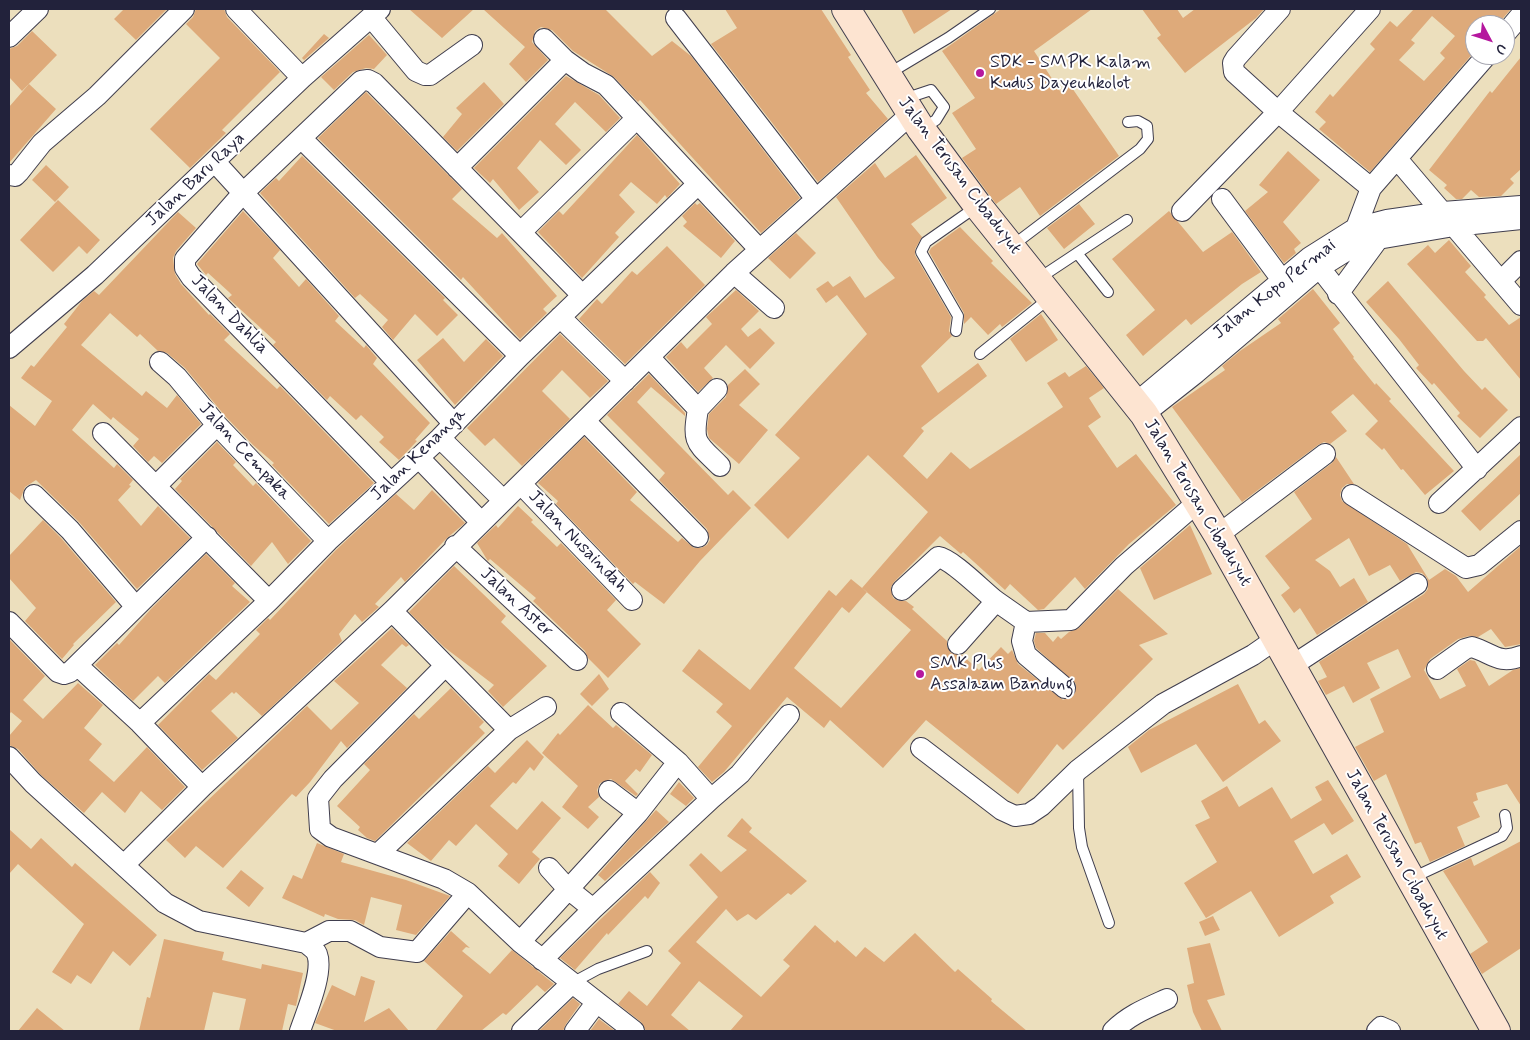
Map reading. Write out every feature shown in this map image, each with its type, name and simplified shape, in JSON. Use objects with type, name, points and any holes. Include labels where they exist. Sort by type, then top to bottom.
[{"type":"main road","name":"Jalan Terusan Cibaduyut","points":[[851,11],[886,75],[911,115],[978,206],[1140,408],[1199,501],[1409,880],[1496,1031]]},
{"type":"street","points":[[9,37],[38,9]]},
{"type":"street","points":[[9,175],[15,176],[42,143],[97,96],[184,9]]},
{"type":"street","points":[[236,9],[302,78]]},
{"type":"street","points":[[1280,9],[1236,58],[1233,68],[1238,76],[1278,112],[1371,188]]},
{"type":"street","points":[[1182,211],[1278,112],[1370,9]]},
{"type":"street","points":[[375,13],[416,71],[425,75],[430,75],[472,45]]},
{"type":"street","name":"Jalan Baru Raya","points":[[9,348],[95,275],[302,78],[375,13]]},
{"type":"street","points":[[676,18],[815,198]]},
{"type":"street","points":[[544,39],[565,60],[583,73],[606,85],[697,185],[759,249]]},
{"type":"street","points":[[565,60],[457,168],[582,295]]},
{"type":"street","points":[[1356,228],[1371,188],[1398,160],[1479,65]]},
{"type":"street","name":"Jalan Dahlia","points":[[391,483],[191,277],[185,268],[185,259],[242,194],[361,82],[368,80],[374,84],[457,168]]},
{"type":"street","points":[[124,865],[202,787],[392,611],[480,521],[521,484],[759,249],[911,115]]},
{"type":"street","points":[[521,232],[636,119]]},
{"type":"street","points":[[301,138],[520,356]]},
{"type":"street","points":[[1398,160],[1521,305]]},
{"type":"street","points":[[215,162],[447,431],[503,500]]},
{"type":"street","name":"Jalan Kenanga","points":[[140,722],[269,601],[328,541],[419,458],[582,295],[697,185]]},
{"type":"street","points":[[1222,199],[1282,280]]},
{"type":"street","name":"Jalan Kopo Permai","points":[[1140,408],[1356,228],[1387,220],[1448,219],[1520,210]]},
{"type":"street","name":"Jalan Kopo Permai","points":[[1263,305],[1282,280],[1315,263],[1378,239],[1448,219]]},
{"type":"street","points":[[1338,294],[1378,239],[1387,220]]},
{"type":"street","points":[[1501,280],[1521,261]]},
{"type":"street","points":[[1315,263],[1477,469]]},
{"type":"street","points":[[734,273],[774,308]]},
{"type":"street","points":[[560,317],[625,381]]},
{"type":"street","points":[[649,357],[698,409]]},
{"type":"street","name":"Jalan Cempaka","points":[[160,362],[176,377],[217,425],[328,541]]},
{"type":"street","points":[[717,389],[698,409],[694,437],[699,445],[720,466]]},
{"type":"street","points":[[585,421],[698,537]]},
{"type":"street","points":[[156,486],[217,425]]},
{"type":"street","points":[[1439,503],[1521,427]]},
{"type":"street","points":[[103,433],[269,601]]},
{"type":"street","points":[[1218,535],[1325,454]]},
{"type":"street","points":[[419,458],[480,521]]},
{"type":"street","name":"Jalan Nusaindah","points":[[521,484],[632,600]]},
{"type":"street","points":[[34,495],[70,530],[136,607]]},
{"type":"street","points":[[1352,495],[1466,568],[1479,565],[1521,531]]},
{"type":"street","points":[[902,590],[938,557],[948,559],[959,572],[1026,622],[1071,620],[1124,566],[1199,501]]},
{"type":"street","points":[[9,622],[58,672],[64,674],[78,666],[207,537]]},
{"type":"street","name":"Jalan Aster","points":[[455,546],[577,660]]},
{"type":"street","points":[[1290,667],[1417,584]]},
{"type":"street","points":[[958,644],[996,601]]},
{"type":"street","points":[[392,611],[510,730]]},
{"type":"street","points":[[1026,622],[1022,641],[1026,655],[1065,688]]},
{"type":"street","points":[[921,748],[1002,810],[1015,816],[1028,814],[1041,806],[1078,770],[1163,704],[1253,655],[1276,639]]},
{"type":"street","points":[[1437,669],[1465,649],[1472,648],[1494,658],[1514,659],[1521,656]]},
{"type":"street","points":[[78,666],[140,722],[202,787]]},
{"type":"street","points":[[445,666],[333,779],[318,798],[320,830],[331,837],[444,879],[468,893],[520,942],[634,1031]]},
{"type":"street","points":[[378,854],[510,730],[546,707]]},
{"type":"street","points":[[621,713],[678,762],[711,799]]},
{"type":"street","points":[[542,960],[593,909],[740,774],[789,715]]},
{"type":"street","points":[[9,757],[33,783],[165,903],[199,921],[306,943],[316,953],[318,973],[300,1031]]},
{"type":"street","points":[[520,942],[567,888],[638,814],[678,762]]},
{"type":"street","points":[[609,792],[638,814]]},
{"type":"street","points":[[549,868],[567,888],[593,909]]},
{"type":"street","points":[[306,943],[329,931],[350,931],[380,947],[416,952],[468,893]]},
{"type":"street","points":[[522,1031],[572,983]]},
{"type":"street","points":[[1113,1031],[1123,1021],[1167,999]]},
{"type":"street","points":[[576,1031],[596,1003]]},
{"type":"street","points":[[1377,1031],[1381,1028],[1390,1031]]},
{"type":"lane","points":[[886,75],[972,23],[990,9]]},
{"type":"lane","points":[[1011,246],[1140,149],[1148,139],[1147,126],[1138,121],[1128,122]]},
{"type":"lane","points":[[956,331],[958,316],[921,252],[926,242],[978,206]]},
{"type":"lane","points":[[980,354],[1077,253],[1127,220]]},
{"type":"lane","points":[[1077,253],[1108,292]]},
{"type":"lane","points":[[1078,770],[1079,828],[1082,847],[1108,923]]},
{"type":"lane","points":[[1409,880],[1502,836],[1507,828],[1505,815]]},
{"type":"lane","points":[[572,983],[598,969],[647,951]]},
{"type":"building","points":[[124,9],[167,9],[136,40],[114,19]]},
{"type":"building","points":[[196,9],[224,9],[227,17],[280,72],[222,130],[226,133],[190,168],[150,129],[220,58],[186,24],[193,17]]},
{"type":"building","points":[[409,9],[474,9],[442,38]]},
{"type":"building","points":[[483,9],[605,9],[652,56],[672,41],[691,56],[800,198],[761,233],[640,100],[638,102],[614,77],[573,51],[552,30],[541,27],[535,31],[532,42],[548,60],[526,82],[509,64],[525,47]]},
{"type":"building","points":[[725,9],[821,9],[851,55],[848,57],[870,90],[866,93],[888,119],[818,182],[711,44],[737,28]]},
{"type":"building","points":[[901,9],[952,9],[914,34]]},
{"type":"building","points":[[1001,9],[1092,9],[1034,51],[1060,91],[1070,85],[1119,156],[1040,216],[1020,187],[996,204],[962,158],[976,149],[952,113],[975,98],[942,51]]},
{"type":"building","points":[[1142,9],[1177,9],[1183,18],[1195,9],[1264,9],[1256,18],[1185,73],[1157,38],[1161,35]]},
{"type":"building","points":[[1414,9],[1511,9],[1506,15],[1465,15],[1465,63],[1370,172],[1319,129],[1326,122],[1315,112],[1330,94],[1333,97],[1375,49],[1370,44],[1390,21],[1397,27]],"holes":[[[1432,16],[1455,36],[1440,53],[1445,58],[1424,81],[1399,60],[1415,43],[1411,40]]]},
{"type":"building","points":[[32,31],[57,55],[22,91],[9,77],[9,49],[17,46]]},
{"type":"building","points":[[324,34],[329,38],[304,60],[302,58]]},
{"type":"building","points":[[369,35],[387,55],[374,69],[366,68],[353,72],[334,90],[321,77]]},
{"type":"building","points":[[1521,57],[1521,169],[1510,179],[1514,183],[1501,196],[1479,197],[1471,190],[1462,199],[1456,199],[1444,188],[1447,185],[1429,170],[1490,91],[1492,93]]},
{"type":"building","points":[[566,76],[599,95],[620,118],[606,132],[575,102],[555,124],[581,150],[566,165],[540,140],[517,168],[539,192],[519,210],[493,179],[490,183],[474,168]]},
{"type":"building","points":[[484,82],[504,104],[457,151],[443,137],[462,114],[456,108]]},
{"type":"building","points":[[29,84],[56,109],[9,163],[9,107]]},
{"type":"building","points":[[366,92],[462,189],[452,199],[497,238],[502,233],[557,296],[543,309],[547,313],[520,339],[463,277],[461,280],[318,138]]},
{"type":"building","points":[[637,135],[680,184],[667,198],[665,195],[657,204],[631,182],[619,195],[635,212],[615,233],[619,237],[582,278],[538,232],[559,211],[563,215]]},
{"type":"building","points":[[1288,151],[1320,180],[1283,222],[1301,243],[1294,249],[1296,253],[1284,263],[1245,211],[1268,192],[1259,185]]},
{"type":"building","points":[[916,155],[947,198],[911,224],[922,237],[915,249],[915,255],[951,317],[949,331],[952,336],[921,366],[938,393],[978,363],[987,376],[921,428],[924,431],[903,456],[927,479],[951,452],[970,469],[1063,407],[1047,383],[1065,372],[1069,377],[1086,366],[1104,388],[1089,398],[1101,417],[1088,426],[1117,468],[1136,454],[1176,505],[1129,544],[1085,589],[1075,577],[1044,609],[1038,610],[1010,584],[1005,590],[963,552],[961,554],[940,536],[894,582],[891,587],[893,598],[899,601],[906,601],[914,607],[912,609],[947,641],[947,647],[951,653],[962,655],[979,670],[1001,647],[1008,654],[1012,650],[1018,664],[1063,700],[1074,695],[1076,684],[1036,648],[1034,641],[1036,633],[1045,633],[1053,642],[1058,636],[1061,639],[1069,632],[1079,628],[1118,589],[1168,634],[1139,645],[1153,659],[1063,750],[1057,744],[1018,794],[926,720],[883,768],[830,720],[824,728],[787,697],[724,772],[712,782],[698,767],[732,726],[716,712],[723,704],[682,671],[699,649],[750,690],[829,590],[836,596],[851,579],[862,588],[928,512],[868,455],[788,539],[754,505],[800,458],[775,435],[867,334],[837,295],[826,303],[816,289],[828,281],[833,287],[850,276],[865,298],[895,278],[878,258],[836,197],[875,163],[885,178]],"holes":[[[867,592],[911,630],[841,708],[794,668],[842,607],[849,613]]]},
{"type":"building","points":[[302,156],[445,298],[443,300],[458,315],[437,336],[415,314],[393,340],[382,327],[388,320],[360,294],[355,298],[260,193],[276,178],[279,181]]},
{"type":"building","points":[[46,165],[69,187],[55,202],[32,180]]},
{"type":"building","points":[[58,200],[100,240],[87,254],[79,246],[53,272],[20,240]]},
{"type":"building","points":[[695,203],[697,205],[700,203],[735,241],[721,258],[683,226],[687,222],[682,216]]},
{"type":"building","points":[[1079,204],[1095,224],[1064,249],[1047,228]]},
{"type":"building","points":[[243,211],[280,250],[273,258],[299,287],[306,279],[339,316],[335,321],[364,348],[366,345],[377,358],[373,364],[430,423],[415,440],[417,441],[399,460],[379,442],[384,437],[361,415],[356,420],[330,396],[327,400],[273,345],[276,342],[228,298],[232,295],[208,273],[206,275],[197,264]]},
{"type":"building","points":[[1169,211],[1203,252],[1232,232],[1261,272],[1242,284],[1191,325],[1186,319],[1143,356],[1126,335],[1155,310],[1112,259]]},
{"type":"building","points":[[178,212],[196,228],[176,251],[173,258],[175,274],[181,284],[209,315],[230,334],[224,340],[277,389],[280,386],[374,483],[329,524],[272,465],[274,463],[253,445],[226,417],[185,368],[167,353],[158,351],[140,334],[137,337],[110,313],[81,345],[142,396],[146,391],[167,408],[177,395],[201,424],[162,463],[154,456],[148,462],[133,446],[139,439],[113,417],[111,420],[93,404],[72,430],[114,468],[117,464],[133,480],[129,485],[131,486],[118,500],[141,526],[158,506],[190,538],[137,589],[79,522],[36,480],[25,487],[20,500],[9,491],[9,405],[35,426],[52,401],[21,378],[31,365],[34,367],[67,327],[64,324],[82,301],[94,291],[99,295]]},
{"type":"building","points":[[960,227],[993,261],[991,263],[1032,303],[1002,327],[1000,324],[988,335],[971,317],[964,324],[964,313],[929,252],[931,248]]},
{"type":"building","points":[[796,233],[816,253],[790,279],[768,258]]},
{"type":"building","points":[[1449,240],[1471,266],[1465,272],[1509,325],[1521,317],[1521,380],[1486,338],[1483,341],[1477,341],[1407,264],[1428,245],[1435,253]]},
{"type":"building","points":[[667,246],[705,285],[625,364],[579,319],[597,299],[602,304],[632,271],[637,275]]},
{"type":"building","points":[[1388,281],[1464,371],[1482,390],[1485,387],[1508,410],[1480,438],[1457,416],[1460,413],[1434,383],[1432,385],[1416,368],[1419,365],[1366,302]]},
{"type":"building","points":[[1313,289],[1340,323],[1333,329],[1353,358],[1375,385],[1376,383],[1391,399],[1389,401],[1454,471],[1425,495],[1403,469],[1401,470],[1384,448],[1382,450],[1365,434],[1378,421],[1353,394],[1331,412],[1347,431],[1330,444],[1324,442],[1318,445],[1242,502],[1172,407],[1225,370],[1222,366],[1240,351],[1281,323],[1278,319]]},
{"type":"building","points":[[736,290],[759,311],[741,329],[748,337],[760,328],[775,343],[750,369],[726,345],[704,368],[713,378],[698,392],[666,357],[681,342],[687,349],[712,324],[706,317]]},
{"type":"building","points":[[1041,314],[1058,340],[1026,362],[1010,339]]},
{"type":"building","points":[[560,334],[608,381],[590,398],[562,370],[542,391],[570,419],[522,466],[494,438],[485,446],[467,428]]},
{"type":"building","points":[[443,338],[464,362],[486,339],[503,356],[455,405],[417,360]]},
{"type":"building","points":[[745,369],[760,384],[739,405],[768,430],[739,464],[709,438],[707,429],[709,414],[726,397],[728,385]]},
{"type":"building","points":[[649,374],[685,413],[685,416],[651,387],[637,402],[728,495],[733,490],[751,508],[700,561],[664,604],[635,582],[633,584],[556,504],[558,501],[538,483],[584,437],[637,492],[630,500],[678,542],[682,538],[694,548],[701,548],[707,545],[710,540],[707,529],[659,480],[665,473],[607,415]]},
{"type":"building","points":[[217,442],[236,462],[233,465],[253,486],[256,483],[311,541],[288,564],[272,542],[251,566],[175,489],[182,481],[180,479]]},
{"type":"building","points":[[1521,454],[1521,493],[1480,531],[1461,511]]},
{"type":"building","points":[[1336,457],[1354,484],[1347,484],[1342,488],[1340,495],[1342,501],[1407,544],[1429,580],[1445,569],[1456,576],[1468,592],[1521,546],[1521,644],[1505,647],[1491,629],[1478,637],[1469,636],[1458,639],[1430,659],[1424,670],[1440,699],[1466,686],[1457,669],[1470,660],[1475,661],[1489,686],[1513,670],[1521,668],[1521,806],[1507,784],[1476,793],[1478,800],[1473,802],[1480,817],[1457,827],[1465,846],[1430,862],[1421,842],[1415,844],[1386,774],[1374,781],[1355,747],[1384,732],[1370,699],[1411,677],[1398,649],[1367,663],[1380,688],[1353,703],[1344,686],[1326,695],[1318,681],[1327,677],[1319,662],[1424,594],[1428,589],[1427,578],[1422,573],[1416,572],[1400,581],[1390,565],[1369,576],[1349,538],[1315,560],[1330,571],[1340,587],[1354,578],[1368,602],[1317,635],[1300,608],[1294,613],[1281,595],[1290,588],[1265,556],[1312,519],[1294,492],[1332,463]]},
{"type":"building","points":[[432,490],[465,523],[447,538],[405,582],[401,577],[375,604],[379,607],[362,622],[355,614],[339,634],[342,641],[262,716],[236,692],[234,694],[232,692],[211,711],[238,738],[202,770],[158,725],[209,674],[216,680],[260,634],[256,630],[268,618],[270,620],[336,550],[396,494],[414,510]]},
{"type":"building","points":[[518,506],[533,520],[531,522],[557,547],[561,543],[616,600],[607,610],[641,644],[608,678],[588,658],[585,651],[533,601],[536,598],[490,559],[488,561],[477,543],[496,525],[498,528]]},
{"type":"building","points":[[43,520],[116,602],[73,644],[62,659],[25,621],[36,608],[9,578],[9,556]]},
{"type":"building","points":[[1190,525],[1212,574],[1154,600],[1140,568]]},
{"type":"building","points":[[206,554],[235,583],[232,586],[250,602],[165,683],[158,676],[133,701],[95,665],[117,643],[119,645],[151,609]]},
{"type":"building","points":[[454,566],[506,616],[501,622],[547,666],[503,707],[488,691],[494,685],[444,647],[409,612]]},
{"type":"building","points":[[392,628],[409,645],[406,647],[402,644],[381,665],[407,688],[347,748],[341,741],[310,782],[296,797],[292,794],[223,868],[196,846],[185,858],[166,840],[307,706],[331,730],[359,703],[334,681]]},
{"type":"building","points":[[9,639],[45,676],[23,700],[43,719],[78,683],[103,705],[84,728],[102,744],[89,760],[114,782],[147,747],[185,787],[162,810],[141,791],[125,813],[102,792],[84,813],[41,775],[18,749],[9,745],[9,736],[22,721],[11,712],[9,715]]},
{"type":"building","points":[[599,674],[609,689],[592,706],[580,694]]},
{"type":"building","points":[[1238,684],[1259,724],[1265,720],[1281,741],[1223,782],[1196,744],[1141,773],[1128,747],[1149,730]]},
{"type":"building","points":[[451,688],[484,722],[479,727],[485,733],[375,841],[367,838],[358,830],[360,827],[337,806],[370,770],[364,764],[414,714],[419,719]]},
{"type":"building","points":[[588,705],[613,728],[616,725],[652,755],[640,772],[636,769],[625,781],[638,794],[636,796],[611,779],[600,783],[597,790],[599,797],[588,807],[599,817],[588,829],[562,807],[578,786],[542,753],[558,733],[560,735]]},
{"type":"building","points":[[527,740],[544,757],[534,771],[530,767],[516,784],[513,782],[490,806],[517,830],[542,801],[561,818],[532,852],[540,859],[519,884],[498,866],[508,854],[476,824],[456,846],[449,840],[431,861],[407,843],[488,766],[495,773]]},
{"type":"building","points":[[1328,780],[1354,821],[1332,835],[1324,823],[1294,841],[1313,874],[1347,854],[1361,877],[1330,896],[1334,903],[1279,937],[1251,891],[1206,918],[1184,883],[1217,862],[1195,825],[1210,818],[1201,801],[1227,786],[1239,807],[1272,787],[1291,819],[1322,800],[1315,787]]},
{"type":"building","points":[[679,782],[694,798],[686,806],[670,794]]},
{"type":"building","points":[[656,810],[669,822],[605,881],[598,875]]},
{"type":"building","points":[[742,818],[752,828],[749,832],[807,881],[791,895],[788,893],[756,920],[748,914],[737,921],[726,909],[696,942],[761,997],[790,966],[783,960],[815,925],[835,943],[837,940],[856,957],[865,947],[884,962],[915,933],[955,972],[958,969],[992,999],[991,1001],[1027,1031],[730,1031],[743,1016],[699,981],[671,1015],[690,1031],[646,1031],[641,1022],[618,1004],[629,991],[647,1006],[681,963],[668,951],[718,897],[689,865],[701,853],[721,872],[747,850],[727,836]]},
{"type":"building","points":[[9,829],[31,849],[41,838],[72,867],[75,863],[157,935],[130,966],[113,951],[91,984],[77,975],[71,984],[52,972],[84,924],[18,864],[9,874]]},
{"type":"building","points":[[1521,841],[1521,948],[1482,974],[1470,954],[1488,942],[1443,871],[1471,858],[1474,866]]},
{"type":"building","points":[[317,843],[344,854],[341,862],[406,880],[450,896],[416,935],[396,930],[402,905],[371,897],[364,925],[355,920],[338,919],[325,914],[324,917],[282,898],[293,875],[302,879]]},
{"type":"building","points":[[241,870],[264,888],[249,907],[226,888]]},
{"type":"building","points":[[650,872],[660,883],[648,899],[645,896],[608,935],[607,933],[575,970],[560,958]]},
{"type":"building","points":[[1213,916],[1220,930],[1205,936],[1199,922]]},
{"type":"building","points":[[451,931],[470,948],[466,947],[462,951],[490,974],[512,950],[554,984],[545,992],[537,985],[506,1015],[503,1013],[481,1031],[435,1031],[463,996],[424,961]]},
{"type":"building","points":[[164,939],[224,952],[222,960],[261,969],[262,964],[303,973],[296,1006],[288,1004],[282,1031],[239,1031],[246,999],[213,992],[204,1031],[139,1031],[147,997],[150,998]]},
{"type":"building","points":[[1210,943],[1225,995],[1207,1000],[1222,1031],[1202,1031],[1193,1012],[1187,985],[1194,983],[1187,948]]},
{"type":"building","points":[[361,976],[375,981],[364,1022],[389,1008],[409,1031],[337,1031],[315,1023],[332,985],[355,996]]},
{"type":"building","points":[[573,998],[580,1004],[563,1031],[539,1031]]},
{"type":"building","points":[[37,1008],[65,1031],[18,1031]]},
{"type":"building","points":[[599,1019],[615,1031],[590,1031]]},
{"type":"place","name":"SDK - SMPK Kalam Kudus Dayeuhkolot","points":[[980,73]]},
{"type":"place","name":"SMK Plus Assalaam Bandung","points":[[920,674]]}]
